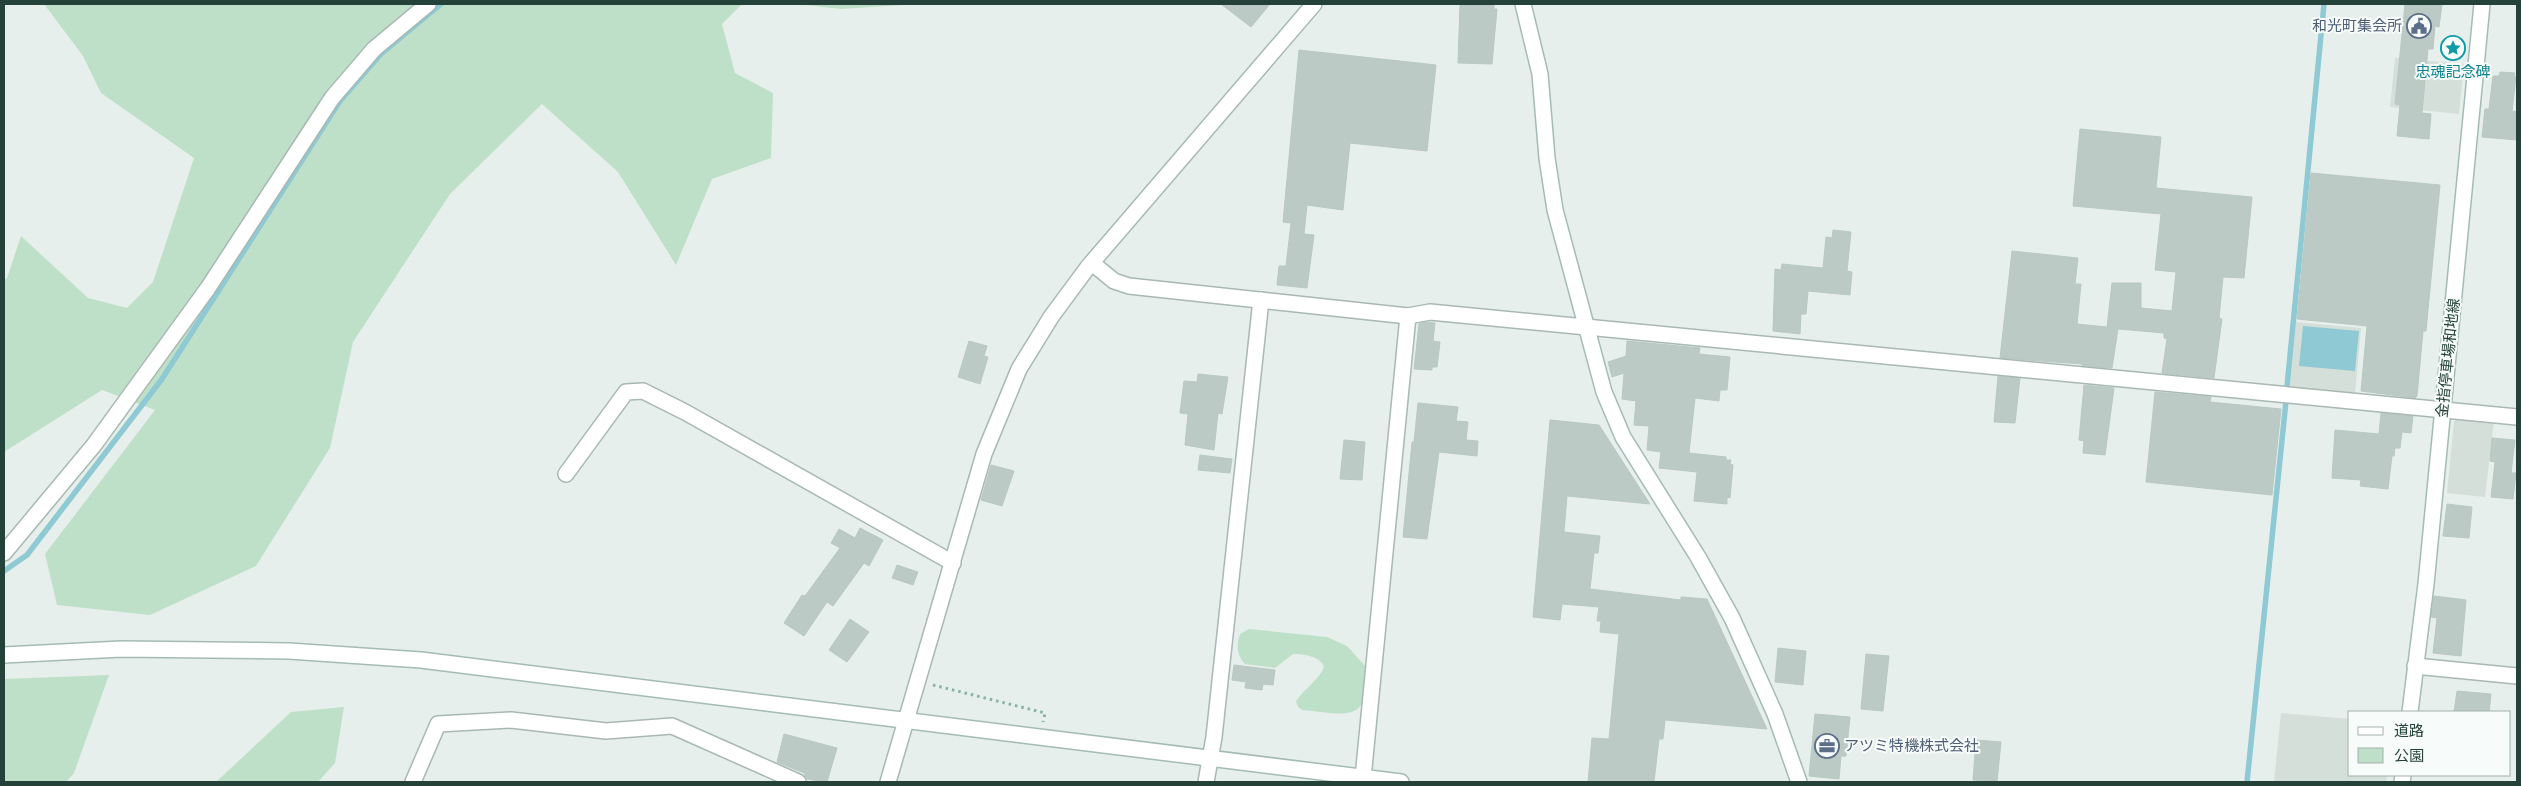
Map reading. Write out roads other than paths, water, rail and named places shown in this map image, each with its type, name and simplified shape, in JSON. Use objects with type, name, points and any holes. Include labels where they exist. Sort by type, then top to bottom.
[{"type":"street","points":[[4,553],[94,445],[208,288],[332,98],[374,49],[428,4]]},
{"type":"street","points":[[888,782],[984,454],[1006,397],[1027,356],[1051,316],[1092,263],[1314,4]]},
{"type":"street","points":[[1523,4],[1540,74],[1547,158],[1555,210],[1596,369],[1613,415],[1635,458],[1698,557],[1732,618],[1775,714],[1799,782]]},
{"type":"street","name":"金指停車場和地線","points":[[2410,711],[2443,409],[2482,4]]},
{"type":"street","points":[[1092,263],[1114,281],[1129,286],[1408,316],[1430,312],[2517,417]]},
{"type":"street","points":[[1206,782],[1261,300]]},
{"type":"street","points":[[1363,778],[1408,316]]},
{"type":"street","points":[[566,474],[626,392],[644,391],[685,412],[953,563]]},
{"type":"street","points":[[4,655],[121,649],[269,650],[421,660],[1401,782]]},
{"type":"street","points":[[2415,666],[2517,676]]},
{"type":"street","points":[[413,782],[438,724],[511,720],[606,731],[672,726],[798,782]]},
{"type":"water","points":[[2303,326],[2359,331],[2355,371],[2299,366]]},
{"type":"waterway","points":[[4,571],[27,555],[162,379],[340,101],[381,54],[441,4]]},
{"type":"waterway","points":[[2287,387],[2324,4]]},
{"type":"waterway","points":[[2247,782],[2286,401]]},
{"type":"place","name":"和光町集会所","points":[[2419,26]]},
{"type":"place","name":"忠魂記念碑","points":[[2453,48]]},
{"type":"place","name":"アツミ特機株式会社","points":[[1827,746]]}]
